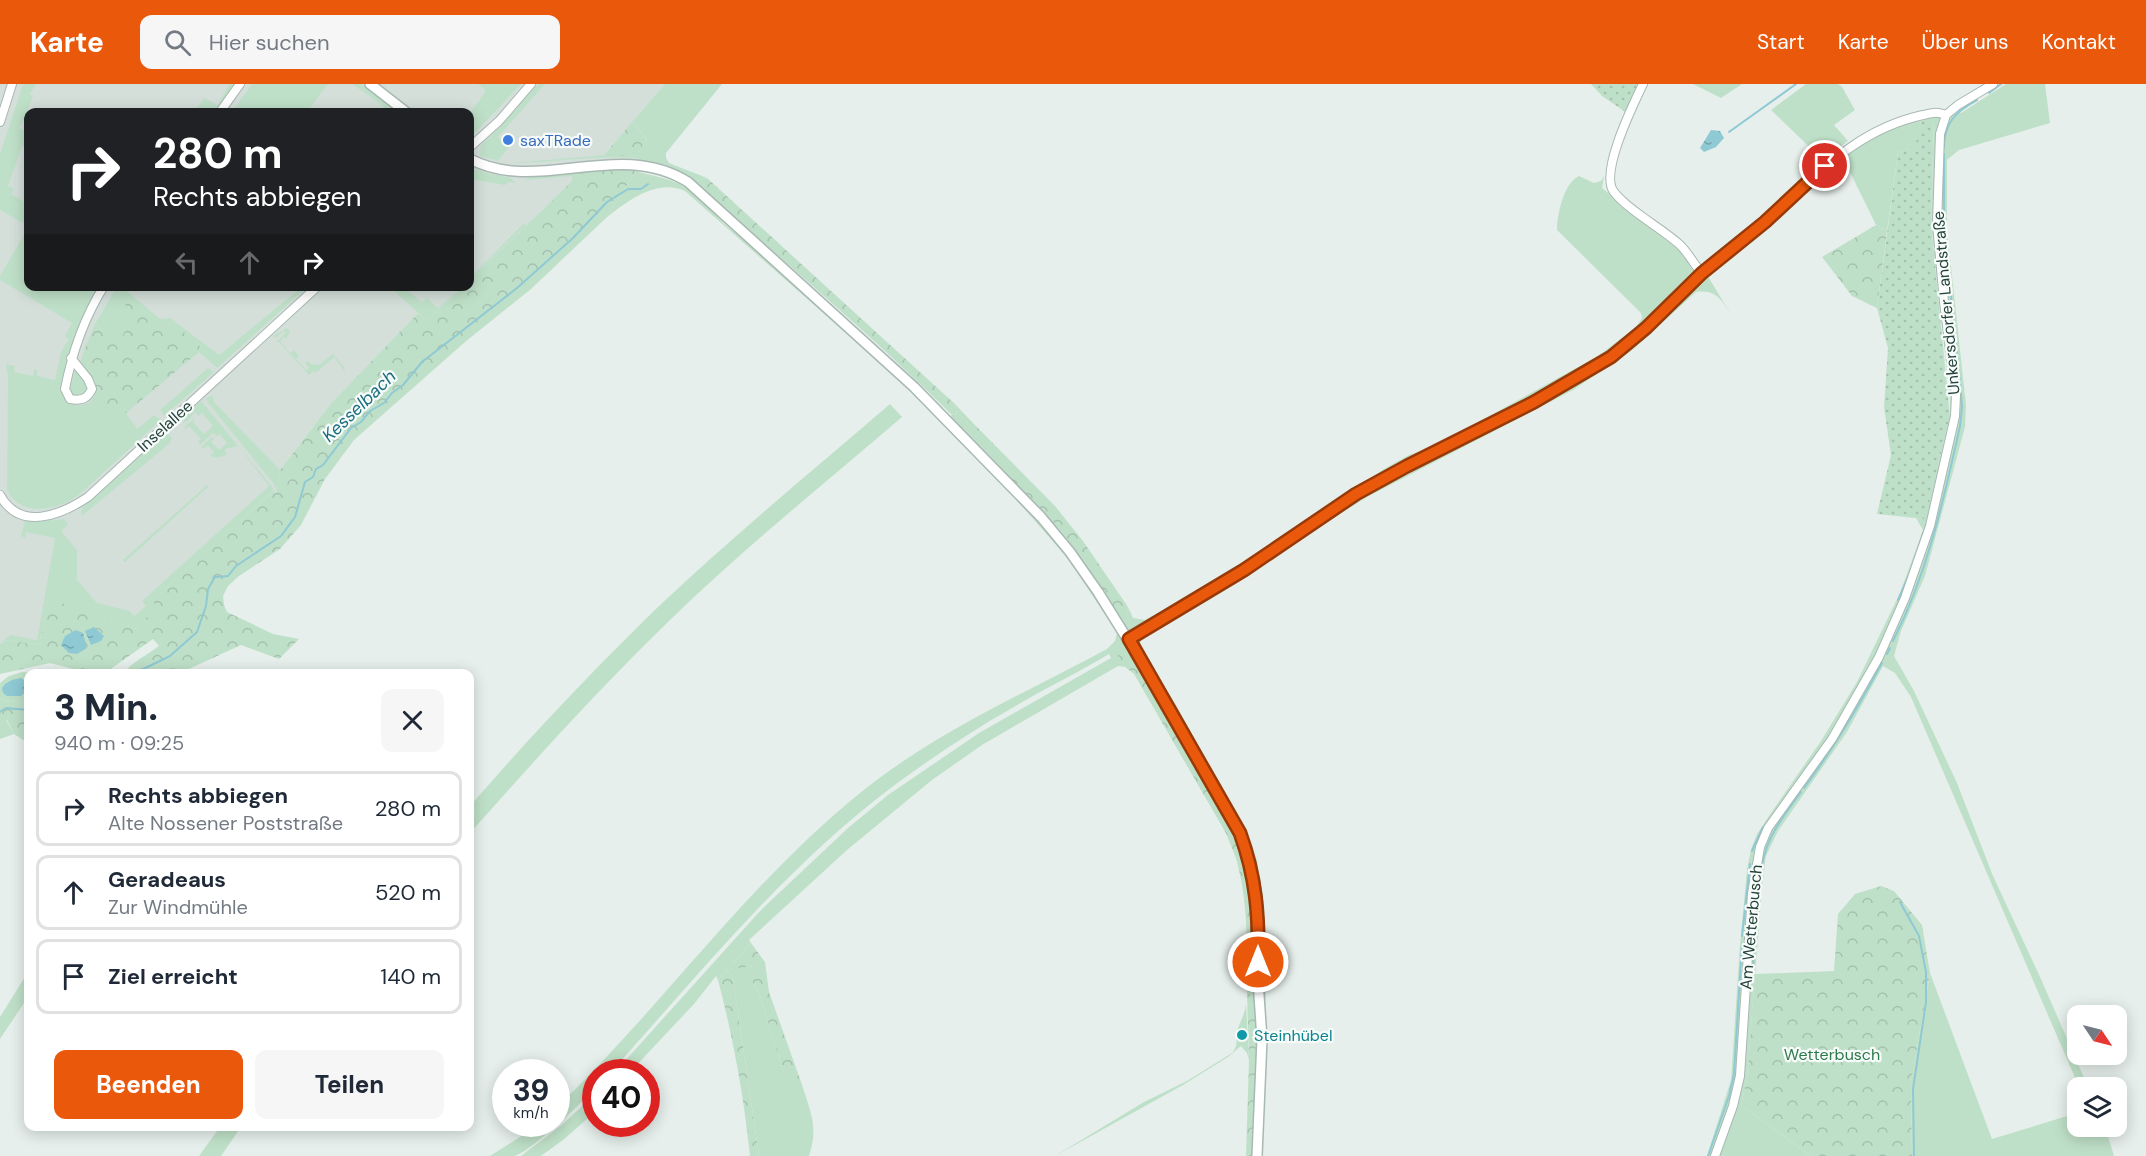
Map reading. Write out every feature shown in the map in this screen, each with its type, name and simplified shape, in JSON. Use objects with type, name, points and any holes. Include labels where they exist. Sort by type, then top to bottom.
[{"type":"street","points":[[0,122],[12,84]]},
{"type":"street","points":[[223,108],[240,84]]},
{"type":"street","points":[[370,84],[401,108]]},
{"type":"street","points":[[474,143],[499,121],[531,84]]},
{"type":"street","points":[[1643,84],[1613,155],[1609,180],[1613,191],[1681,246],[1702,273]]},
{"type":"street","points":[[1129,639],[1244,570],[1356,494],[1534,402],[1611,357],[1646,328],[1702,273],[1765,222],[1837,155],[1851,146],[1886,126],[1908,118],[1939,111],[1946,115],[1993,84]]},
{"type":"street","name":"Unkersdorfer Landstraße","points":[[1879,657],[1905,598],[1930,526],[1955,416],[1956,394],[1937,224],[1940,134],[1946,115]]},
{"type":"street","points":[[474,161],[520,172],[622,163],[645,165],[673,173],[688,182],[738,230],[914,387],[1018,494],[1070,552],[1129,639],[1240,833],[1250,861],[1258,908],[1258,981],[1262,1039],[1257,1156]]},
{"type":"street","points":[[71,358],[88,379],[92,389],[87,397],[79,401],[70,399],[64,389],[71,358],[92,306],[101,291]]},
{"type":"street","name":"Inselallee","points":[[0,495],[18,514],[33,517],[51,516],[69,510],[88,497],[313,291]]},
{"type":"street","name":"Am Wetterbusch","points":[[1715,1156],[1733,1106],[1740,1076],[1751,904],[1760,847],[1768,828],[1837,731],[1879,657]]},
{"type":"shaded area","points":[[0,84],[665,84],[604,155],[639,156],[633,170],[618,168],[572,173],[572,181],[474,276],[474,108],[24,108],[24,291],[458,291],[427,321],[418,313],[332,402],[280,470],[277,491],[275,493],[273,489],[91,669],[85,669],[54,592],[38,645],[6,640],[0,644]]},
{"type":"green space","points":[[23,84],[36,84],[30,94],[33,96],[29,108],[24,108],[24,120],[19,128],[24,131],[24,146],[22,146],[8,186],[14,188],[11,194],[24,202],[24,224],[0,210],[0,154]]},
{"type":"green space","points":[[229,84],[236,84],[219,108],[198,108],[204,98],[218,105]]},
{"type":"green space","points":[[252,84],[328,84],[310,108],[235,108]]},
{"type":"green space","points":[[352,84],[361,84],[392,108],[384,108]]},
{"type":"green space","points":[[478,84],[521,84],[474,134],[474,108],[486,91]]},
{"type":"green space","points":[[538,84],[545,84],[498,137],[509,147],[498,161],[480,156],[481,145]]},
{"type":"green space","points":[[665,84],[722,84],[666,153],[669,163],[707,178],[698,180],[696,185],[636,162],[637,158],[511,163],[617,154],[635,156],[647,139],[632,122]]},
{"type":"green space","points":[[1591,84],[1640,84],[1627,113],[1602,96]]},
{"type":"green space","points":[[1693,84],[1742,84],[1721,98]]},
{"type":"green space","points":[[1806,84],[1838,84],[1855,110],[1834,125],[1848,141],[1823,160],[1771,110]]},
{"type":"green space","points":[[2006,84],[2045,84],[2050,123],[1959,150],[1947,160],[1947,230],[1966,405],[1965,427],[1925,576],[1901,631],[1894,656],[1914,691],[1957,783],[1993,876],[2067,1039],[2067,1059],[1911,697],[1895,673],[1883,666],[1847,732],[1778,831],[1766,856],[1747,1079],[1741,1105],[1811,1156],[1707,1156],[1731,1080],[1740,945],[1751,849],[1757,834],[1821,741],[1857,682],[1900,593],[1923,530],[1916,518],[1924,519],[1950,417],[1931,223],[1934,117],[1961,113]]},
{"type":"green space","points":[[1934,117],[1931,223],[1950,417],[1925,519],[1877,514],[1891,455],[1884,407],[1888,348],[1877,308],[1898,152],[1915,147],[1921,121]]},
{"type":"green space","points":[[1921,121],[1916,147],[1898,152],[1887,231],[1876,225],[1850,172],[1836,179],[1830,167],[1872,137],[1896,126]]},
{"type":"green space","points":[[632,122],[647,139],[636,156],[604,155]]},
{"type":"green space","points":[[474,168],[511,178],[515,183],[509,182],[505,185],[474,180]]},
{"type":"green space","points":[[618,168],[636,171],[606,218],[531,289],[465,342],[354,440],[325,479],[301,525],[280,549],[228,586],[223,596],[227,612],[273,634],[299,639],[279,659],[241,645],[189,669],[127,669],[159,646],[153,639],[111,669],[73,669],[50,663],[0,674],[0,644],[6,640],[38,645],[49,591],[54,592],[54,600],[135,629],[154,610],[154,598],[272,493],[273,488],[275,493],[277,491],[280,470],[332,402],[418,313],[427,321],[458,291],[474,291],[474,276],[572,181],[572,173]]},
{"type":"green space","points":[[636,171],[664,178],[687,188],[945,421],[957,414],[955,404],[972,422],[968,422],[964,428],[1062,532],[1095,579],[1126,616],[1129,609],[1133,618],[1145,620],[1188,598],[1384,469],[1409,455],[1435,446],[1598,356],[1636,327],[1642,318],[1641,313],[1557,230],[1558,216],[1565,192],[1574,179],[1579,176],[1594,183],[1601,181],[1604,176],[1602,188],[1685,255],[1690,267],[1701,280],[1707,275],[1732,316],[1714,294],[1696,292],[1631,351],[1573,390],[1367,497],[1141,639],[1140,647],[1240,820],[1257,860],[1265,921],[1266,1041],[1262,1156],[1253,1156],[1257,1040],[1252,994],[1247,994],[1247,974],[1252,974],[1246,862],[1235,834],[1154,689],[1118,652],[1118,666],[982,745],[932,780],[847,850],[749,940],[751,943],[733,963],[750,965],[752,981],[760,996],[785,1076],[801,1082],[813,1127],[809,1156],[759,1156],[733,978],[727,970],[718,980],[716,976],[694,1004],[642,1059],[627,1059],[760,911],[848,828],[888,795],[979,733],[1111,658],[1109,654],[968,734],[896,784],[856,816],[818,849],[746,921],[623,1059],[604,1059],[779,867],[860,793],[888,771],[949,733],[1107,649],[1115,641],[1117,633],[1071,563],[998,479],[900,381],[685,191],[664,187],[653,189],[623,205],[606,218]]},
{"type":"green space","points":[[572,173],[572,176],[527,180],[524,183],[529,177]]},
{"type":"green space","points":[[707,178],[955,404],[957,414],[952,415],[858,326],[696,185],[698,180]]},
{"type":"green space","points":[[524,223],[526,225],[474,276]]},
{"type":"green space","points":[[1876,225],[1887,231],[1877,308],[1852,296],[1822,257]]},
{"type":"green space","points":[[24,235],[24,291],[99,291],[72,345],[66,363],[63,393],[68,402],[73,405],[90,402],[102,409],[126,413],[137,429],[154,415],[161,420],[71,500],[44,509],[26,507],[12,497],[7,489],[8,376],[6,364],[15,366],[14,372],[33,376],[34,369],[37,370],[37,376],[55,380],[61,352],[69,339],[65,336],[72,323],[0,280],[0,276]]},
{"type":"green space","points":[[115,291],[127,291],[160,319],[170,318],[219,355],[297,291],[303,291],[217,368],[199,352],[200,346],[171,322],[166,328],[129,297],[122,318],[125,330],[122,338],[115,339],[95,324]]},
{"type":"green space","points":[[394,291],[408,291],[422,302],[427,298],[438,308],[458,291],[427,321]]},
{"type":"green space","points":[[128,296],[166,328],[172,322],[200,346],[199,352],[126,413],[102,409],[90,402],[95,392],[94,382],[80,363],[95,324],[115,339],[122,338],[125,330],[122,318]]},
{"type":"green space","points":[[287,328],[290,331],[286,339],[284,337],[280,341],[290,353],[294,350],[299,356],[296,359],[306,370],[309,368],[305,363],[308,361],[319,365],[333,354],[344,367],[345,372],[334,357],[316,373],[314,371],[309,375],[279,342],[276,342],[286,333],[283,331],[276,338],[273,336]]},
{"type":"green space","points":[[208,368],[214,372],[164,416],[160,410]]},
{"type":"green space","points":[[75,371],[87,385],[87,392],[83,396],[75,396],[70,391]]},
{"type":"green space","points":[[213,396],[214,402],[280,470],[277,491],[274,484],[209,404],[206,398]]},
{"type":"green space","points":[[202,402],[273,488],[272,493],[154,598],[155,610],[135,629],[53,600],[49,591],[38,645],[6,640],[0,644],[10,635],[37,640],[55,538],[26,532],[25,538],[21,536],[25,521],[64,519],[68,524],[61,531],[77,550],[77,580],[97,603],[130,611],[134,616],[146,606],[142,601],[269,486],[238,446],[225,449],[226,455],[214,457],[210,455],[214,452],[208,445],[203,449],[201,447],[212,437],[214,439],[211,442],[219,450],[227,443],[219,434],[217,436],[213,433],[200,445],[198,442],[201,439],[189,426],[186,429],[184,427],[195,418],[193,422],[204,434],[213,426],[202,413],[199,416],[195,412],[188,421],[183,423],[185,417]]},
{"type":"green space","points":[[890,404],[902,417],[697,594],[617,673],[474,829],[474,802],[538,730],[657,608],[772,504]]},
{"type":"green space","points":[[968,422],[972,422],[1055,506],[1083,541],[1126,604],[1129,609],[1126,616],[1120,617],[1062,532],[963,427]]},
{"type":"green space","points":[[168,434],[172,438],[169,444],[83,515],[81,514],[82,508],[163,435]]},
{"type":"green space","points":[[207,485],[208,487],[125,562],[123,560]]},
{"type":"green space","points":[[1126,650],[1152,683],[1236,834],[1246,865],[1254,917],[1255,969],[1252,974],[1247,974],[1247,933],[1241,879],[1227,835],[1134,674],[1125,667],[1118,666],[1118,652]]},
{"type":"green space","points":[[24,672],[24,703],[0,698],[0,683],[9,676]]},
{"type":"green space","points":[[0,698],[24,703],[24,740],[14,734],[7,720],[0,724]]},
{"type":"green space","points":[[6,720],[14,734],[0,739],[0,724]]},
{"type":"green space","name":"Wetterbusch","points":[[1881,886],[1894,891],[1922,925],[1930,973],[1911,1083],[1912,1156],[1811,1156],[1741,1105],[1747,1079],[1755,974],[1834,971],[1838,914],[1855,894]]},
{"type":"green space","points":[[751,943],[765,962],[769,992],[801,1082],[785,1077],[760,996],[752,981],[750,965],[740,969],[733,963]]},
{"type":"green space","points":[[727,970],[733,978],[759,1156],[750,1156],[737,1067],[718,980]]},
{"type":"green space","points":[[1930,973],[1992,1139],[2067,1116],[2067,1137],[2108,1137],[2114,1156],[1912,1156],[1911,1083]]},
{"type":"green space","points":[[24,978],[24,1003],[0,1039],[0,1017]]},
{"type":"green space","points":[[1247,994],[1255,997],[1257,1040],[1253,1156],[1246,1156],[1249,1060]]},
{"type":"green space","points":[[1246,1004],[1249,1060],[1241,1046],[1228,1057],[1183,1085],[1055,1156],[1144,1102],[1187,1081],[1232,1053],[1236,1046],[1237,1032]]},
{"type":"green space","points":[[2070,1065],[2078,1065],[2084,1077],[2075,1077]]},
{"type":"green space","points":[[582,1082],[582,1102],[570,1113],[570,1094]]},
{"type":"green space","points":[[582,1106],[582,1123],[570,1134],[570,1117]]},
{"type":"green space","points":[[217,1131],[238,1131],[221,1156],[199,1156]]},
{"type":"green space","points":[[520,1137],[543,1137],[522,1153],[514,1156],[490,1156]]},
{"type":"green space","points":[[546,1137],[566,1137],[541,1156],[521,1156]]},
{"type":"water","points":[[1711,130],[1720,131],[1724,138],[1716,147],[1704,152],[1700,148]]},
{"type":"water","points":[[94,627],[104,636],[101,641],[91,645],[85,631]]},
{"type":"water","points":[[76,630],[83,633],[87,648],[77,654],[69,653],[61,645],[65,636]]},
{"type":"water","points":[[21,678],[24,680],[24,693],[21,696],[7,696],[3,693],[2,688],[12,680]]},
{"type":"waterway","points":[[1729,132],[1796,84]]},
{"type":"waterway","points":[[1989,93],[2001,84]]},
{"type":"waterway","points":[[1944,148],[1946,132],[1957,113],[1977,100]]},
{"type":"waterway","points":[[1944,154],[1944,220]]},
{"type":"waterway","name":"Kesselbach","points":[[143,669],[170,656],[197,632],[206,606],[208,589],[215,577],[228,576],[236,566],[281,536],[295,517],[305,482],[313,477],[316,469],[323,465],[351,428],[361,422],[370,411],[384,403],[422,362],[517,288],[573,238],[607,202],[628,189],[641,189],[648,184]]},
{"type":"waterway","points":[[1893,641],[1925,563],[1941,509],[1960,426],[1962,407],[1960,382],[1944,229]]},
{"type":"waterway","points":[[1919,547],[1923,533]]},
{"type":"waterway","points":[[1898,600],[1909,575]]},
{"type":"waterway","points":[[1887,654],[1890,648]]},
{"type":"waterway","points":[[1804,788],[1846,727],[1882,663]]},
{"type":"waterway","name":"Kesselbach","points":[[0,712],[6,708],[24,710]]},
{"type":"waterway","points":[[1753,968],[1758,891],[1763,861],[1774,832],[1801,792]]},
{"type":"waterway","points":[[1752,851],[1763,827]]},
{"type":"waterway","points":[[1742,936],[1750,864]]},
{"type":"waterway","points":[[1900,902],[1919,936],[1926,972],[1926,1002],[1913,1089],[1914,1156]]},
{"type":"waterway","points":[[1708,1156],[1729,1096],[1734,1074],[1742,944]]},
{"type":"place","name":"saxTRade","points":[[508,140]]},
{"type":"place","name":"Steinhübel","points":[[1242,1035]]},
{"type":"route","points":[[1258,962],[1258,908],[1255,885],[1250,861],[1240,833],[1129,639],[1244,570],[1356,494],[1534,402],[1611,357],[1646,328],[1702,273],[1789,201],[1825,166]]}]
